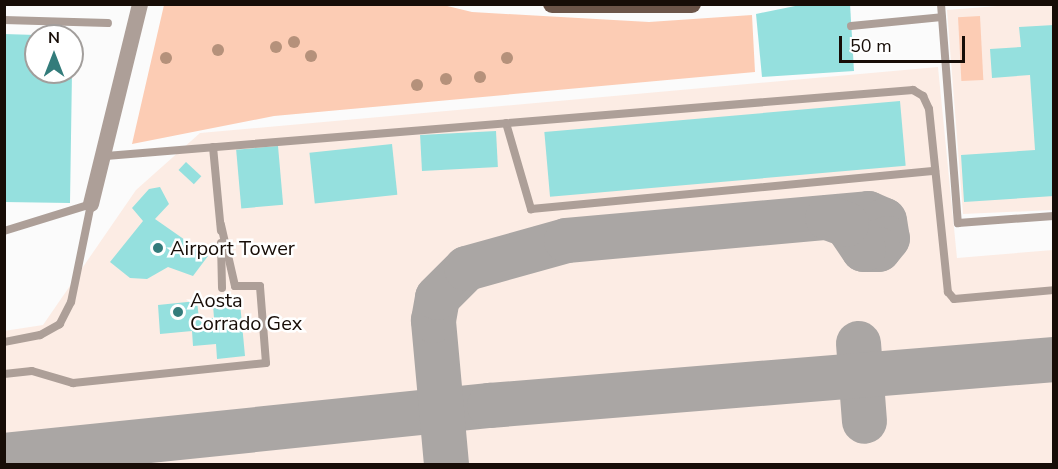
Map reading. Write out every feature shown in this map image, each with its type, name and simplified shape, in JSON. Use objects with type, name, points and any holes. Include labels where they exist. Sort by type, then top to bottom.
[{"type":"main road","points":[[552,4],[692,4]]},
{"type":"street","points":[[92,204],[106,156],[140,4]]},
{"type":"lane","points":[[950,4],[941,5],[958,224],[1053,216]]},
{"type":"lane","points":[[851,26],[942,17]]},
{"type":"lane","points":[[4,20],[108,23]]},
{"type":"lane","points":[[106,156],[913,90],[923,96],[928,110],[948,292],[954,299],[1053,290]]},
{"type":"lane","points":[[506,123],[531,209],[935,171]]},
{"type":"lane","points":[[213,147],[221,225],[222,288]]},
{"type":"lane","points":[[4,231],[92,204],[71,302],[60,324],[40,335],[4,342]]},
{"type":"lane","points":[[4,374],[32,371],[73,383],[266,363],[260,286],[235,286],[221,225]]},
{"type":"shaded area","points":[[439,4],[472,12],[649,22],[752,15],[755,72],[274,116],[132,144],[164,5]]},
{"type":"shaded area","points":[[1010,5],[1053,5],[1053,210],[963,214],[947,10]]},
{"type":"shaded area","points":[[980,16],[983,80],[961,81],[958,17]]},
{"type":"shaded area","points":[[938,67],[957,258],[1053,250],[1053,464],[5,464],[4,331],[43,325],[136,190],[200,133]]},
{"type":"building","points":[[805,4],[850,4],[854,71],[762,77],[756,14]]},
{"type":"building","points":[[1054,25],[1054,196],[964,202],[961,155],[1035,150],[1030,75],[992,78],[990,49],[1021,47],[1019,27]]},
{"type":"building","points":[[4,34],[24,35],[24,84],[72,84],[70,203],[4,202]]},
{"type":"building","points":[[900,101],[906,166],[550,197],[544,132]]},
{"type":"building","points":[[496,131],[498,167],[422,171],[420,135]]},
{"type":"building","points":[[392,144],[397,195],[315,203],[309,153]]},
{"type":"building","points":[[278,146],[283,205],[241,208],[236,150]]},
{"type":"building","points":[[186,162],[201,176],[194,184],[178,170]]},
{"type":"building","name":"Airport Tower","points":[[160,187],[169,204],[155,219],[208,256],[193,276],[168,267],[147,279],[130,278],[110,262],[143,221],[132,208],[149,189]]},
{"type":"building","points":[[197,301],[199,319],[214,318],[213,305],[240,303],[245,356],[217,359],[216,344],[193,346],[192,331],[160,334],[158,305]]},
{"type":"taxiway","points":[[446,464],[433,320],[437,297],[466,268],[566,240],[868,213],[884,220],[887,238],[878,249],[863,249],[846,224],[827,217]]},
{"type":"taxiway","points":[[858,343],[864,421]]},
{"type":"taxiway","points":[[4,455],[489,405],[1054,359]]},
{"type":"place","name":"Airport Tower","points":[[158,248]]},
{"type":"place","name":"Aosta Corrado Gex","points":[[178,312]]}]
